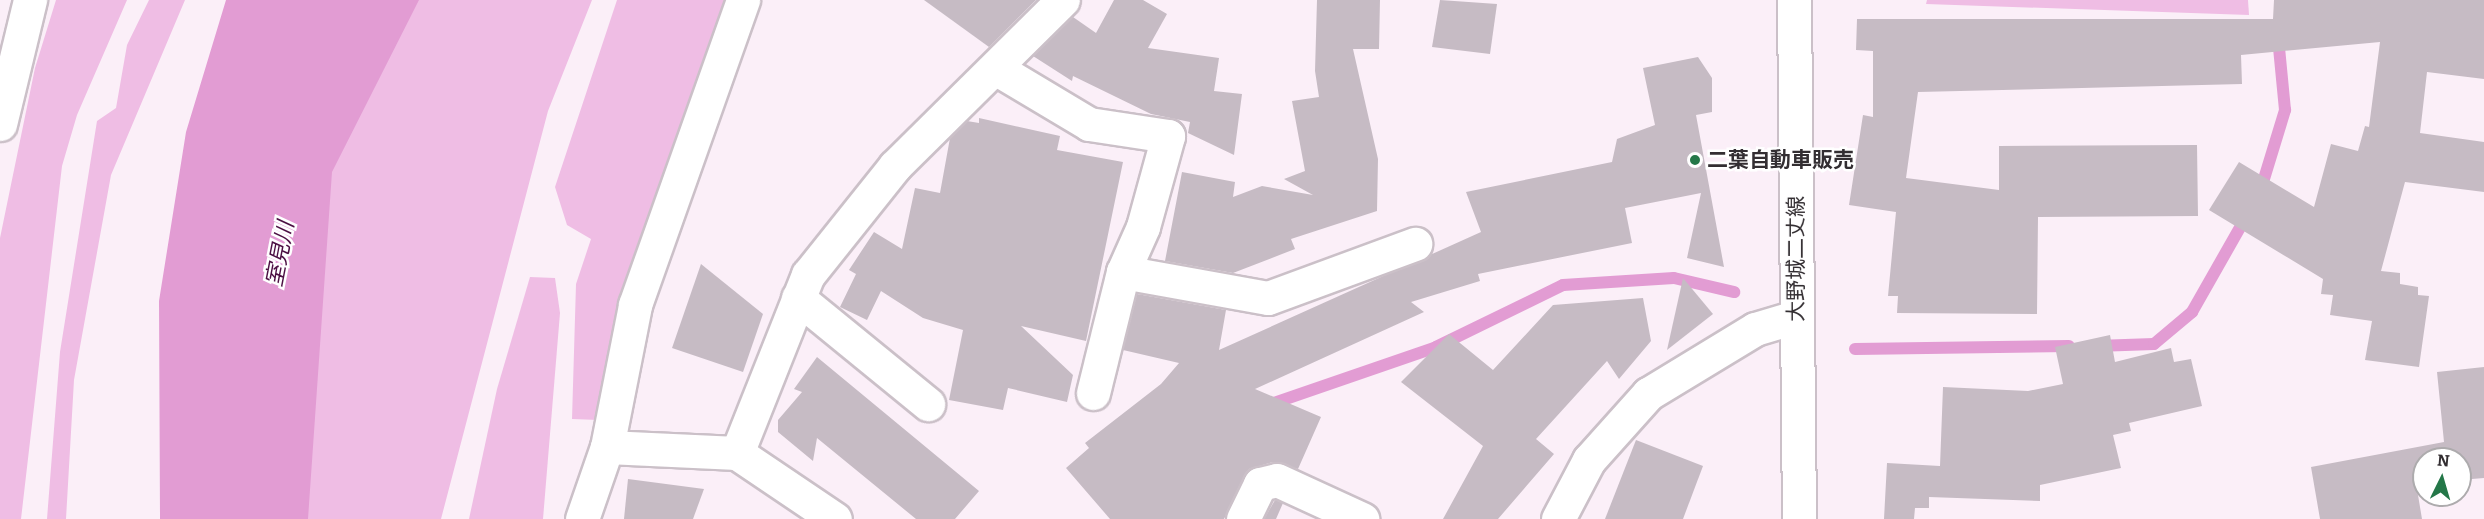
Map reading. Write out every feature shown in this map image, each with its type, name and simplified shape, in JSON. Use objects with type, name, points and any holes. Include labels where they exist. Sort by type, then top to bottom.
[{"type":"street","points":[[0,124],[30,0]]},
{"type":"street","points":[[582,519],[607,447],[635,305],[743,0]]},
{"type":"street","points":[[737,453],[808,275],[895,166],[997,69],[1064,0]]},
{"type":"street","name":"大野城二丈線","points":[[1794,0],[1799,519]]},
{"type":"street","points":[[997,69],[1089,124],[1168,136],[1143,227],[1123,272],[1093,393]]},
{"type":"street","points":[[1123,272],[1268,298],[1415,244]]},
{"type":"street","points":[[798,298],[928,404]]},
{"type":"street","points":[[1558,519],[1589,460],[1648,394],[1755,329],[1796,317]]},
{"type":"street","points":[[607,447],[737,453],[835,519]]},
{"type":"street","points":[[1243,519],[1260,484],[1277,480],[1362,519]]},
{"type":"shaded area","points":[[56,0],[127,0],[77,115],[62,166],[21,519],[0,519],[0,238],[35,68]]},
{"type":"shaded area","points":[[149,0],[185,0],[111,175],[74,380],[66,519],[47,519],[60,352],[97,121],[116,108],[127,45]]},
{"type":"shaded area","points":[[384,0],[592,0],[548,111],[441,519],[292,519],[319,191]]},
{"type":"shaded area","points":[[617,0],[727,0],[616,328],[599,420],[572,419],[576,284],[591,239],[567,225],[555,187]]},
{"type":"shaded area","points":[[1927,0],[2248,0],[2249,15],[1926,4]]},
{"type":"shaded area","points":[[530,277],[555,278],[560,313],[543,519],[469,519],[497,389]]},
{"type":"water","name":"室見川","points":[[226,0],[419,0],[332,172],[308,519],[160,519],[159,301],[186,132]]},
{"type":"building","points":[[924,0],[1036,0],[989,47]]},
{"type":"building","points":[[1114,0],[1143,0],[1167,14],[1148,48],[1219,58],[1214,91],[1242,94],[1234,155],[1188,133],[1190,122],[1151,114],[1073,76],[1072,81],[1033,56],[1073,17],[1096,33]]},
{"type":"building","points":[[1317,0],[1380,0],[1379,49],[1353,49],[1378,159],[1377,211],[1291,239],[1295,249],[1233,273],[1165,261],[1182,172],[1235,182],[1233,197],[1262,186],[1313,195],[1284,179],[1305,171],[1292,101],[1319,97],[1315,71]]},
{"type":"building","points":[[1440,0],[1497,4],[1490,54],[1432,47]]},
{"type":"building","points":[[2274,0],[2484,0],[2484,79],[2427,72],[2420,133],[2484,142],[2484,192],[2405,182],[2381,271],[2400,273],[2400,284],[2418,287],[2418,295],[2429,296],[2419,367],[2365,360],[2372,321],[2330,315],[2333,295],[2321,294],[2323,279],[2209,210],[2239,162],[2314,207],[2331,144],[2358,151],[2365,126],[2369,127],[2380,42],[2241,55],[2242,84],[1918,92],[1906,178],[1999,190],[1999,146],[2197,145],[2198,216],[2038,217],[2037,314],[1897,313],[1898,296],[1888,296],[1896,212],[1849,205],[1863,115],[1873,117],[1873,51],[1856,50],[1857,19],[2273,19]]},
{"type":"building","points":[[1698,57],[1712,78],[1712,112],[1696,115],[1724,267],[1687,258],[1701,193],[1625,208],[1632,243],[1478,274],[1480,281],[1411,302],[1424,312],[1255,389],[1321,417],[1298,469],[1273,462],[1249,469],[1224,519],[1110,519],[1066,468],[1089,448],[1085,443],[1161,384],[1179,363],[1123,350],[1137,294],[1226,310],[1219,350],[1481,232],[1466,192],[1612,162],[1617,139],[1655,125],[1643,68]]},
{"type":"building","points":[[979,118],[1060,136],[1057,150],[1123,162],[1086,341],[1021,326],[1073,375],[1067,402],[1008,388],[1003,410],[949,400],[963,330],[923,318],[881,291],[867,320],[840,307],[856,274],[849,270],[874,232],[902,249],[915,188],[940,193],[950,138],[967,121],[979,123]]},
{"type":"building","points":[[701,264],[763,314],[743,372],[672,348]]},
{"type":"building","points":[[1683,278],[1713,314],[1667,350]]},
{"type":"building","points":[[1643,298],[1651,341],[1619,379],[1607,361],[1536,439],[1554,454],[1498,519],[1443,519],[1483,446],[1401,382],[1449,334],[1493,370],[1553,305]]},
{"type":"building","points":[[2110,335],[2115,362],[2171,348],[2174,362],[2191,359],[2202,406],[2129,423],[2131,431],[2113,435],[2121,468],[2040,485],[2040,501],[1929,497],[1929,508],[1915,508],[1914,519],[1884,519],[1887,463],[1940,466],[1943,387],[2028,391],[2063,384],[2055,347]]},
{"type":"building","points":[[817,357],[979,491],[955,519],[916,519],[817,438],[813,461],[778,432],[778,420],[802,392],[794,389]]},
{"type":"building","points":[[2484,367],[2484,478],[2472,479],[2472,447],[2417,447],[2444,442],[2437,372]]},
{"type":"building","points":[[1636,440],[1703,466],[1683,519],[1605,519]]},
{"type":"building","points":[[2412,448],[2412,507],[2420,507],[2422,519],[2320,519],[2311,467]]},
{"type":"building","points":[[628,479],[704,489],[693,519],[624,519]]},
{"type":"building","points":[[1275,500],[1283,503],[1276,519],[1264,519]]},
{"type":"waterway","points":[[2260,192],[2285,110],[2278,37]]},
{"type":"waterway","points":[[2096,346],[2154,344],[2192,312],[2247,215]]},
{"type":"waterway","points":[[1268,405],[1436,347],[1563,285],[1674,278],[1734,292]]},
{"type":"waterway","points":[[1855,349],[2069,346]]},
{"type":"place","name":"二葉自動車販売","points":[[1695,160]]}]
